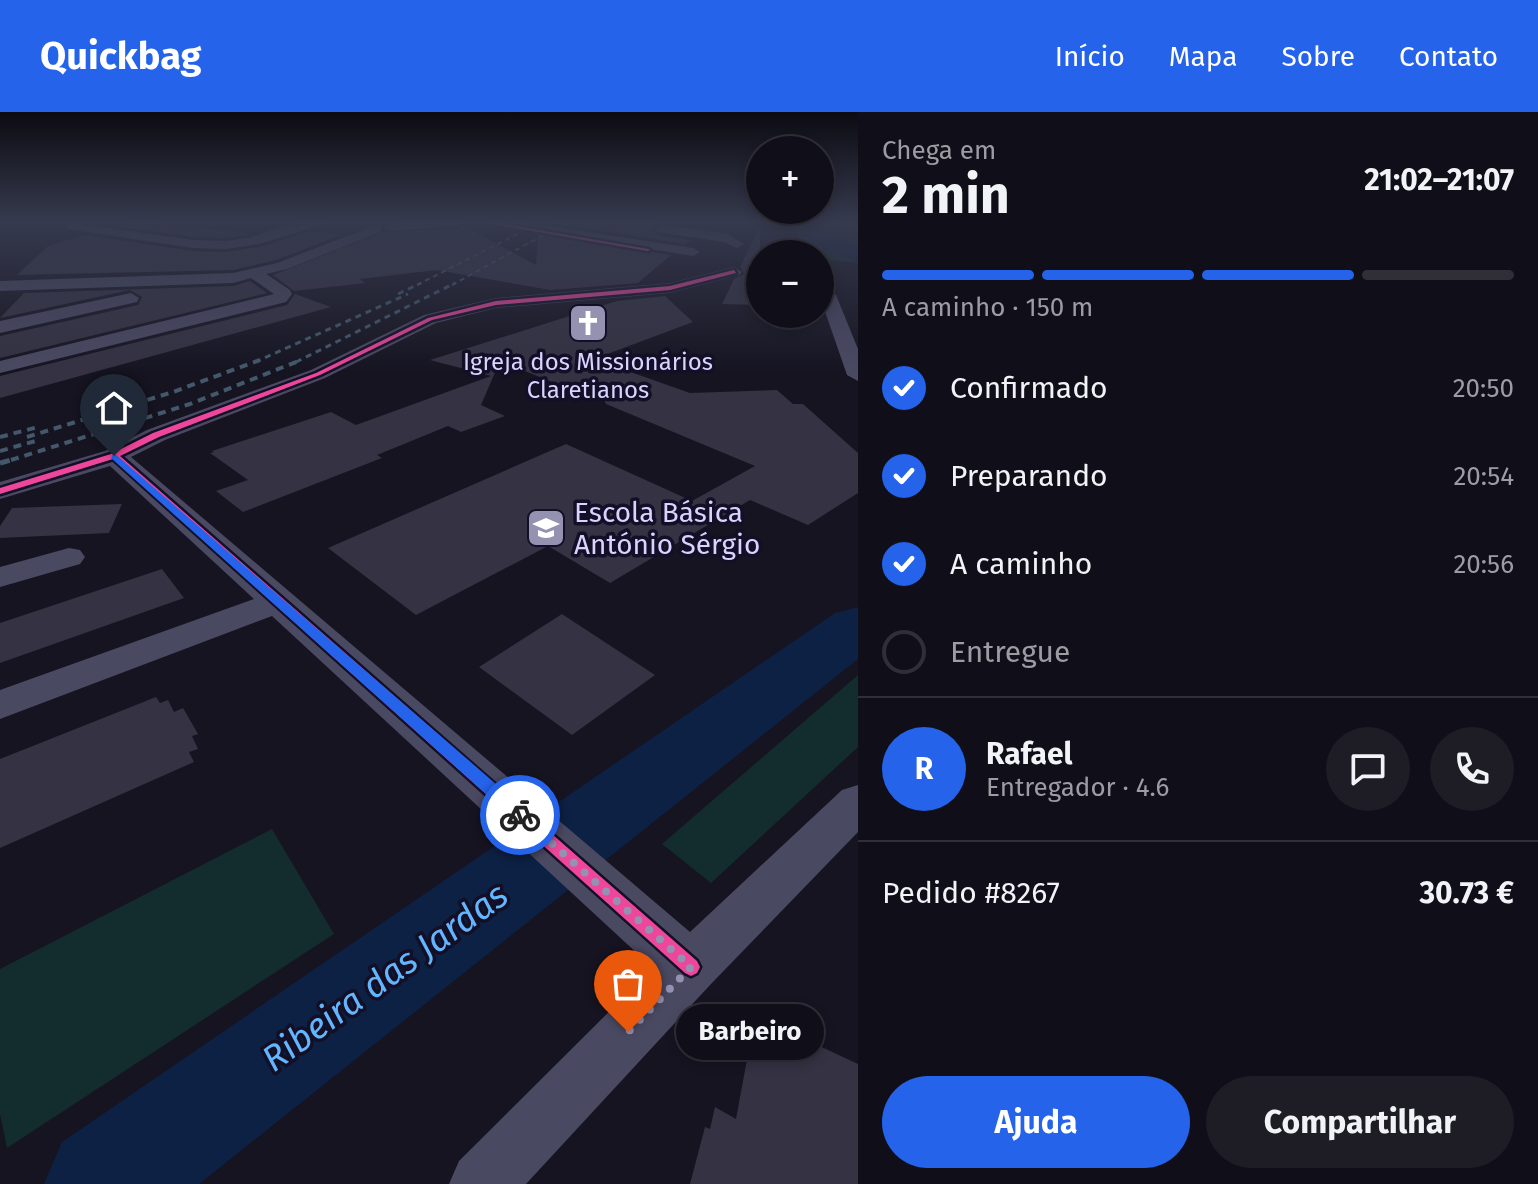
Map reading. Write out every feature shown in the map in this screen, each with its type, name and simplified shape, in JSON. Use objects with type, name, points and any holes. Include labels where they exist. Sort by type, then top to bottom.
[{"type":"street","points":[[0,327],[258,272]]},
{"type":"street","points":[[627,292],[673,272]]},
{"type":"street","points":[[0,491],[114,456],[156,435],[318,374],[430,319],[496,303],[670,288],[721,272]]},
{"type":"street","points":[[0,367],[280,298],[284,294],[255,274]]},
{"type":"street","points":[[671,274],[709,278]]},
{"type":"street","points":[[0,286],[211,280]]},
{"type":"street","points":[[834,311],[858,375]]},
{"type":"street","points":[[114,456],[691,967]]},
{"type":"street","points":[[0,577],[69,557]]},
{"type":"street","points":[[0,705],[281,601]]},
{"type":"street","points":[[482,1184],[691,967],[858,803]]},
{"type":"green space","points":[[858,675],[858,747],[711,883],[662,844]]},
{"type":"green space","points":[[272,829],[334,934],[7,1148],[0,1114],[0,969]]},
{"type":"building","points":[[20,272],[145,272],[17,275]]},
{"type":"building","points":[[281,272],[420,272],[360,279],[365,283],[294,291],[273,275]]},
{"type":"building","points":[[448,272],[651,272],[638,283],[550,290]]},
{"type":"building","points":[[746,272],[746,305],[722,304],[734,279]]},
{"type":"building","points":[[250,281],[267,293],[0,358],[0,336],[138,305],[142,297],[130,290],[0,318],[24,293],[233,286]]},
{"type":"building","points":[[295,294],[331,307],[0,398],[0,376],[287,305]]},
{"type":"building","points":[[665,296],[693,322],[594,359],[690,393],[777,390],[793,404],[803,404],[858,453],[858,493],[808,525],[750,500],[610,583],[548,546],[416,615],[328,548],[566,444],[692,501],[755,466],[606,404],[596,381],[572,390],[500,361],[481,405],[505,416],[461,432],[448,426],[377,455],[382,458],[243,512],[216,491],[248,480],[210,453],[212,451],[331,412],[356,425],[491,376],[430,360],[617,301]]},
{"type":"building","points":[[122,504],[109,533],[0,538],[0,526],[12,508]]},
{"type":"building","points":[[162,569],[184,598],[0,663],[0,623]]},
{"type":"building","points":[[562,614],[655,675],[572,735],[479,667]]},
{"type":"building","points":[[156,697],[160,703],[168,700],[174,712],[183,708],[198,734],[192,736],[198,749],[189,752],[194,762],[0,848],[0,759]]},
{"type":"building","points":[[755,1016],[858,1064],[858,1184],[690,1184],[705,1127],[710,1129],[715,1107],[736,1119]]},
{"type":"waterway","name":"Ribeira das Jardas","points":[[104,1184],[858,627]]},
{"type":"railway","points":[[420,284],[443,272]]},
{"type":"railway","points":[[452,285],[476,272]]},
{"type":"railway","points":[[296,362],[455,283]]},
{"type":"railway","points":[[398,294],[420,284]]},
{"type":"railway","points":[[257,361],[408,294]]},
{"type":"railway","points":[[296,362],[301,360]]},
{"type":"railway","points":[[27,437],[173,392],[257,361]]},
{"type":"railway","points":[[13,460],[190,404],[296,362]]},
{"type":"railway","points":[[0,437],[38,427]]},
{"type":"railway","points":[[0,451],[39,440]]},
{"type":"railway","points":[[13,460],[18,458]]},
{"type":"railway","points":[[0,463],[13,460]]},
{"type":"cycle path","points":[[0,491],[114,456],[156,435],[318,374],[430,319],[496,303],[670,288],[734,272]]},
{"type":"cycle path","points":[[114,456],[691,967]]},
{"type":"way so far","points":[[520,815],[691,967],[628,1032]]},
{"type":"place","name":"Igreja dos Missionários Claretianos","points":[[588,323]]},
{"type":"place","name":"Escola Básica António Sérgio","points":[[546,528]]},
{"type":"place","name":"Barbeiro","points":[[628,1032]]},
{"type":"route","points":[[114,456],[520,815]]}]
